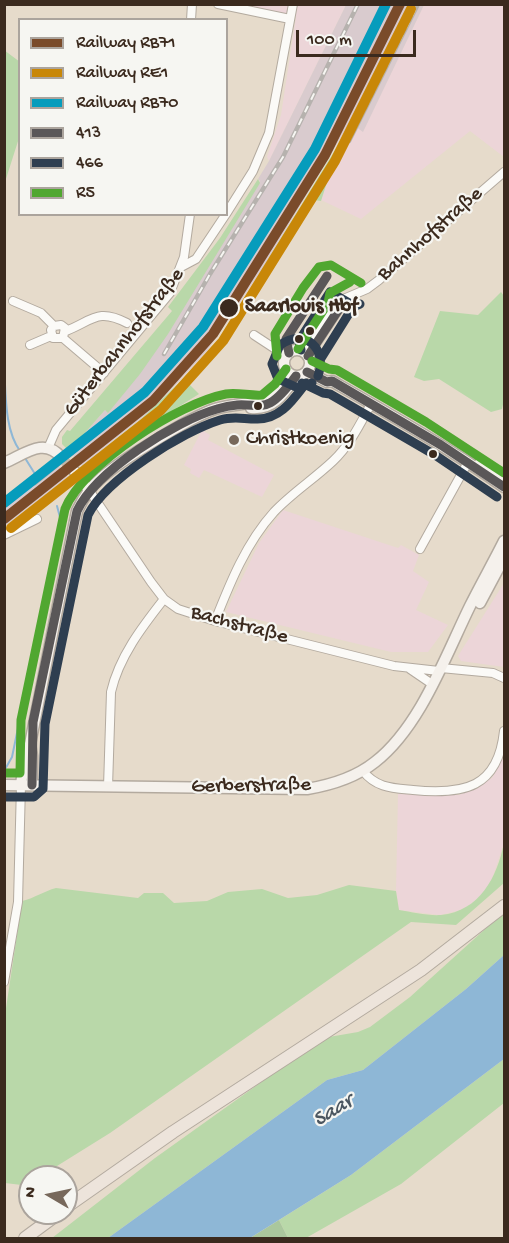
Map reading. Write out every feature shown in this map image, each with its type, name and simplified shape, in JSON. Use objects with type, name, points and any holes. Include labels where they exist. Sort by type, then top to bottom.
[{"type":"main road","points":[[78,1199],[173,1132],[445,954],[504,906]]},
{"type":"main road","points":[[25,1239],[43,1225]]},
{"type":"street","points":[[218,4],[290,19]]},
{"type":"street","name":"Güterbahnhofstraße","points":[[228,211],[253,171],[269,133],[293,4]]},
{"type":"street","name":"Bahnhofstraße","points":[[302,365],[340,308],[340,300],[379,280],[504,172]]},
{"type":"street","points":[[181,267],[190,216]]},
{"type":"street","name":"Güterbahnhofstraße","points":[[49,446],[56,430],[170,293],[181,267],[196,259],[225,216]]},
{"type":"street","points":[[13,301],[41,313],[54,326]]},
{"type":"street","points":[[51,336],[57,340],[98,315],[108,315],[127,323]]},
{"type":"street","points":[[54,326],[61,325],[64,334],[104,373]]},
{"type":"street","points":[[51,336],[54,326]]},
{"type":"street","points":[[254,335],[286,356]]},
{"type":"street","points":[[30,345],[51,336]]},
{"type":"street","points":[[302,365],[284,364],[286,356],[292,351],[302,365],[327,382],[332,381],[371,404],[504,487]]},
{"type":"street","points":[[4,982],[18,902],[27,785],[25,754],[30,744],[77,511],[89,490],[114,468],[215,409],[243,406],[266,399],[302,365]]},
{"type":"street","points":[[215,621],[228,587],[257,535],[273,514],[335,459],[346,446],[371,404]]},
{"type":"street","points":[[4,463],[49,446],[62,457]]},
{"type":"street","points":[[420,549],[464,460],[470,457],[504,475]]},
{"type":"street","points":[[75,472],[89,490]]},
{"type":"street","name":"Bachstraße","points":[[89,490],[164,599],[178,609],[215,621],[410,669],[493,673],[504,678]]},
{"type":"street","points":[[4,535],[37,519]]},
{"type":"street","points":[[464,622],[504,541]]},
{"type":"street","points":[[464,622],[475,612],[504,558]]},
{"type":"street","points":[[496,573],[504,565]]},
{"type":"street","points":[[108,787],[111,692],[114,679],[132,644],[164,599]]},
{"type":"street","name":"Gerberstraße","points":[[4,785],[307,789],[328,785],[363,771],[398,740],[432,684],[464,622]]},
{"type":"street","name":"Bachstraße","points":[[410,669],[432,684]]},
{"type":"street","points":[[363,771],[373,782],[384,786],[424,791],[456,790],[472,785],[490,772],[500,758],[504,731]]},
{"type":"shaded area","points":[[233,5],[346,5],[269,161],[267,157],[281,115],[296,17]]},
{"type":"shaded area","points":[[346,5],[424,5],[363,132],[352,124],[347,127],[263,268],[207,351],[153,409],[82,466],[69,451],[105,410],[108,412],[260,181],[258,179]]},
{"type":"shaded area","points":[[424,5],[504,5],[504,157],[470,131],[361,219],[321,200],[323,190],[353,126],[363,131]]},
{"type":"shaded area","points":[[202,430],[210,435],[208,440],[274,475],[262,497],[204,470],[199,478],[190,473],[191,469],[184,465]]},
{"type":"shaded area","points":[[55,462],[68,477],[5,526],[5,506]]},
{"type":"shaded area","points":[[283,510],[398,548],[401,545],[419,555],[413,571],[429,582],[416,610],[448,625],[428,652],[391,652],[226,612],[259,543]]},
{"type":"shaded area","points":[[504,583],[504,667],[461,661],[458,656]]},
{"type":"shaded area","points":[[504,756],[504,843],[492,879],[483,894],[465,909],[440,915],[399,910],[396,891],[398,794],[459,795],[492,778]]},
{"type":"green space","points":[[4,50],[18,60],[18,141],[5,182]]},
{"type":"green space","points":[[351,124],[353,126],[330,173],[321,201],[307,199],[264,278],[259,274]]},
{"type":"green space","points":[[258,179],[260,183],[168,334],[140,374],[108,413],[105,410],[69,451],[62,444],[62,437],[67,430],[70,431],[172,311],[168,307],[220,238]]},
{"type":"green space","points":[[501,292],[504,296],[504,400],[502,409],[491,412],[439,379],[424,381],[414,377],[440,311],[478,315]]},
{"type":"green space","points":[[181,381],[190,385],[199,394],[143,429],[123,452],[87,472],[82,466],[140,420]]},
{"type":"green space","points":[[504,843],[504,883],[456,925],[411,922],[110,1133],[59,1165],[18,1165],[18,1185],[5,1183],[5,1015],[22,901],[56,888],[138,898],[144,893],[163,893],[174,903],[207,901],[228,892],[262,889],[288,898],[317,895],[349,885],[396,891],[399,910],[441,915],[466,907],[476,899],[491,880]]},
{"type":"green space","points":[[504,912],[504,955],[466,989],[363,1070],[327,1080],[108,1238],[52,1238],[69,1225],[78,1225],[78,1218],[155,1158],[323,1038],[358,1032],[370,1027],[410,997]]},
{"type":"green space","points":[[504,1059],[504,1103],[401,1184],[306,1238],[288,1238],[279,1220],[351,1175]]},
{"type":"green space","points":[[279,1220],[288,1238],[250,1238]]},
{"type":"water","name":"Saar","points":[[504,955],[504,1059],[351,1175],[250,1238],[108,1238],[327,1080],[363,1070],[466,989]]},
{"type":"waterway","points":[[4,366],[8,421],[20,451]]},
{"type":"waterway","points":[[25,458],[35,474]]},
{"type":"waterway","points":[[4,771],[12,757],[61,521],[57,506]]},
{"type":"tunnel","points":[[61,457],[75,472]]},
{"type":"railway","points":[[164,354],[210,274],[283,157],[358,4]]},
{"type":"railway","points":[[349,141],[418,4]]},
{"type":"railway","points":[[35,483],[98,432]]},
{"type":"rail line","name":"RB70","points":[[4,503],[145,392],[203,327],[315,149],[386,4]]},
{"type":"rail line","name":"RB71","points":[[4,519],[153,401],[213,334],[325,155],[400,4]]},
{"type":"rail line","name":"RE1","points":[[11,528],[161,410],[223,341],[335,161],[411,9]]},
{"type":"transit line","name":"R5","points":[[277,356],[275,334],[303,288],[319,267],[331,265],[361,283]]},
{"type":"transit line","name":"413","points":[[289,353],[286,339],[327,276]]},
{"type":"transit line","name":"R5","points":[[298,349],[328,303],[330,293],[350,282]]},
{"type":"transit line","name":"466","points":[[301,350],[299,341],[330,292],[349,303]]},
{"type":"transit line","name":"413","points":[[308,356],[341,306],[340,300]]},
{"type":"transit line","name":"466","points":[[318,363],[353,307],[360,304]]},
{"type":"transit line","name":"466","points":[[312,383],[298,388],[278,379],[272,364],[280,345],[298,338],[312,344],[320,357],[318,376]]},
{"type":"transit line","name":"R5","points":[[312,361],[337,370],[426,422],[504,473]]},
{"type":"transit line","name":"R5","points":[[4,773],[20,773],[21,720],[65,509],[75,492],[111,455],[159,422],[184,409],[226,394],[262,395],[275,384],[286,369]]},
{"type":"transit line","name":"413","points":[[307,372],[327,382],[332,381],[441,445],[504,487]]},
{"type":"transit line","name":"413","points":[[32,785],[33,722],[77,511],[101,480],[119,464],[159,436],[180,424],[217,409],[267,404],[275,400],[296,376]]},
{"type":"transit line","name":"466","points":[[302,383],[330,394],[435,455],[497,497]]},
{"type":"transit line","name":"466","points":[[4,797],[34,797],[43,789],[45,724],[88,515],[97,501],[128,472],[166,446],[220,420],[265,418],[279,413],[306,383]]},
{"type":"place","name":"Saarlouis Hbf","points":[[229,308]]},
{"type":"place","name":"Christkoenig","points":[[234,440]]}]
